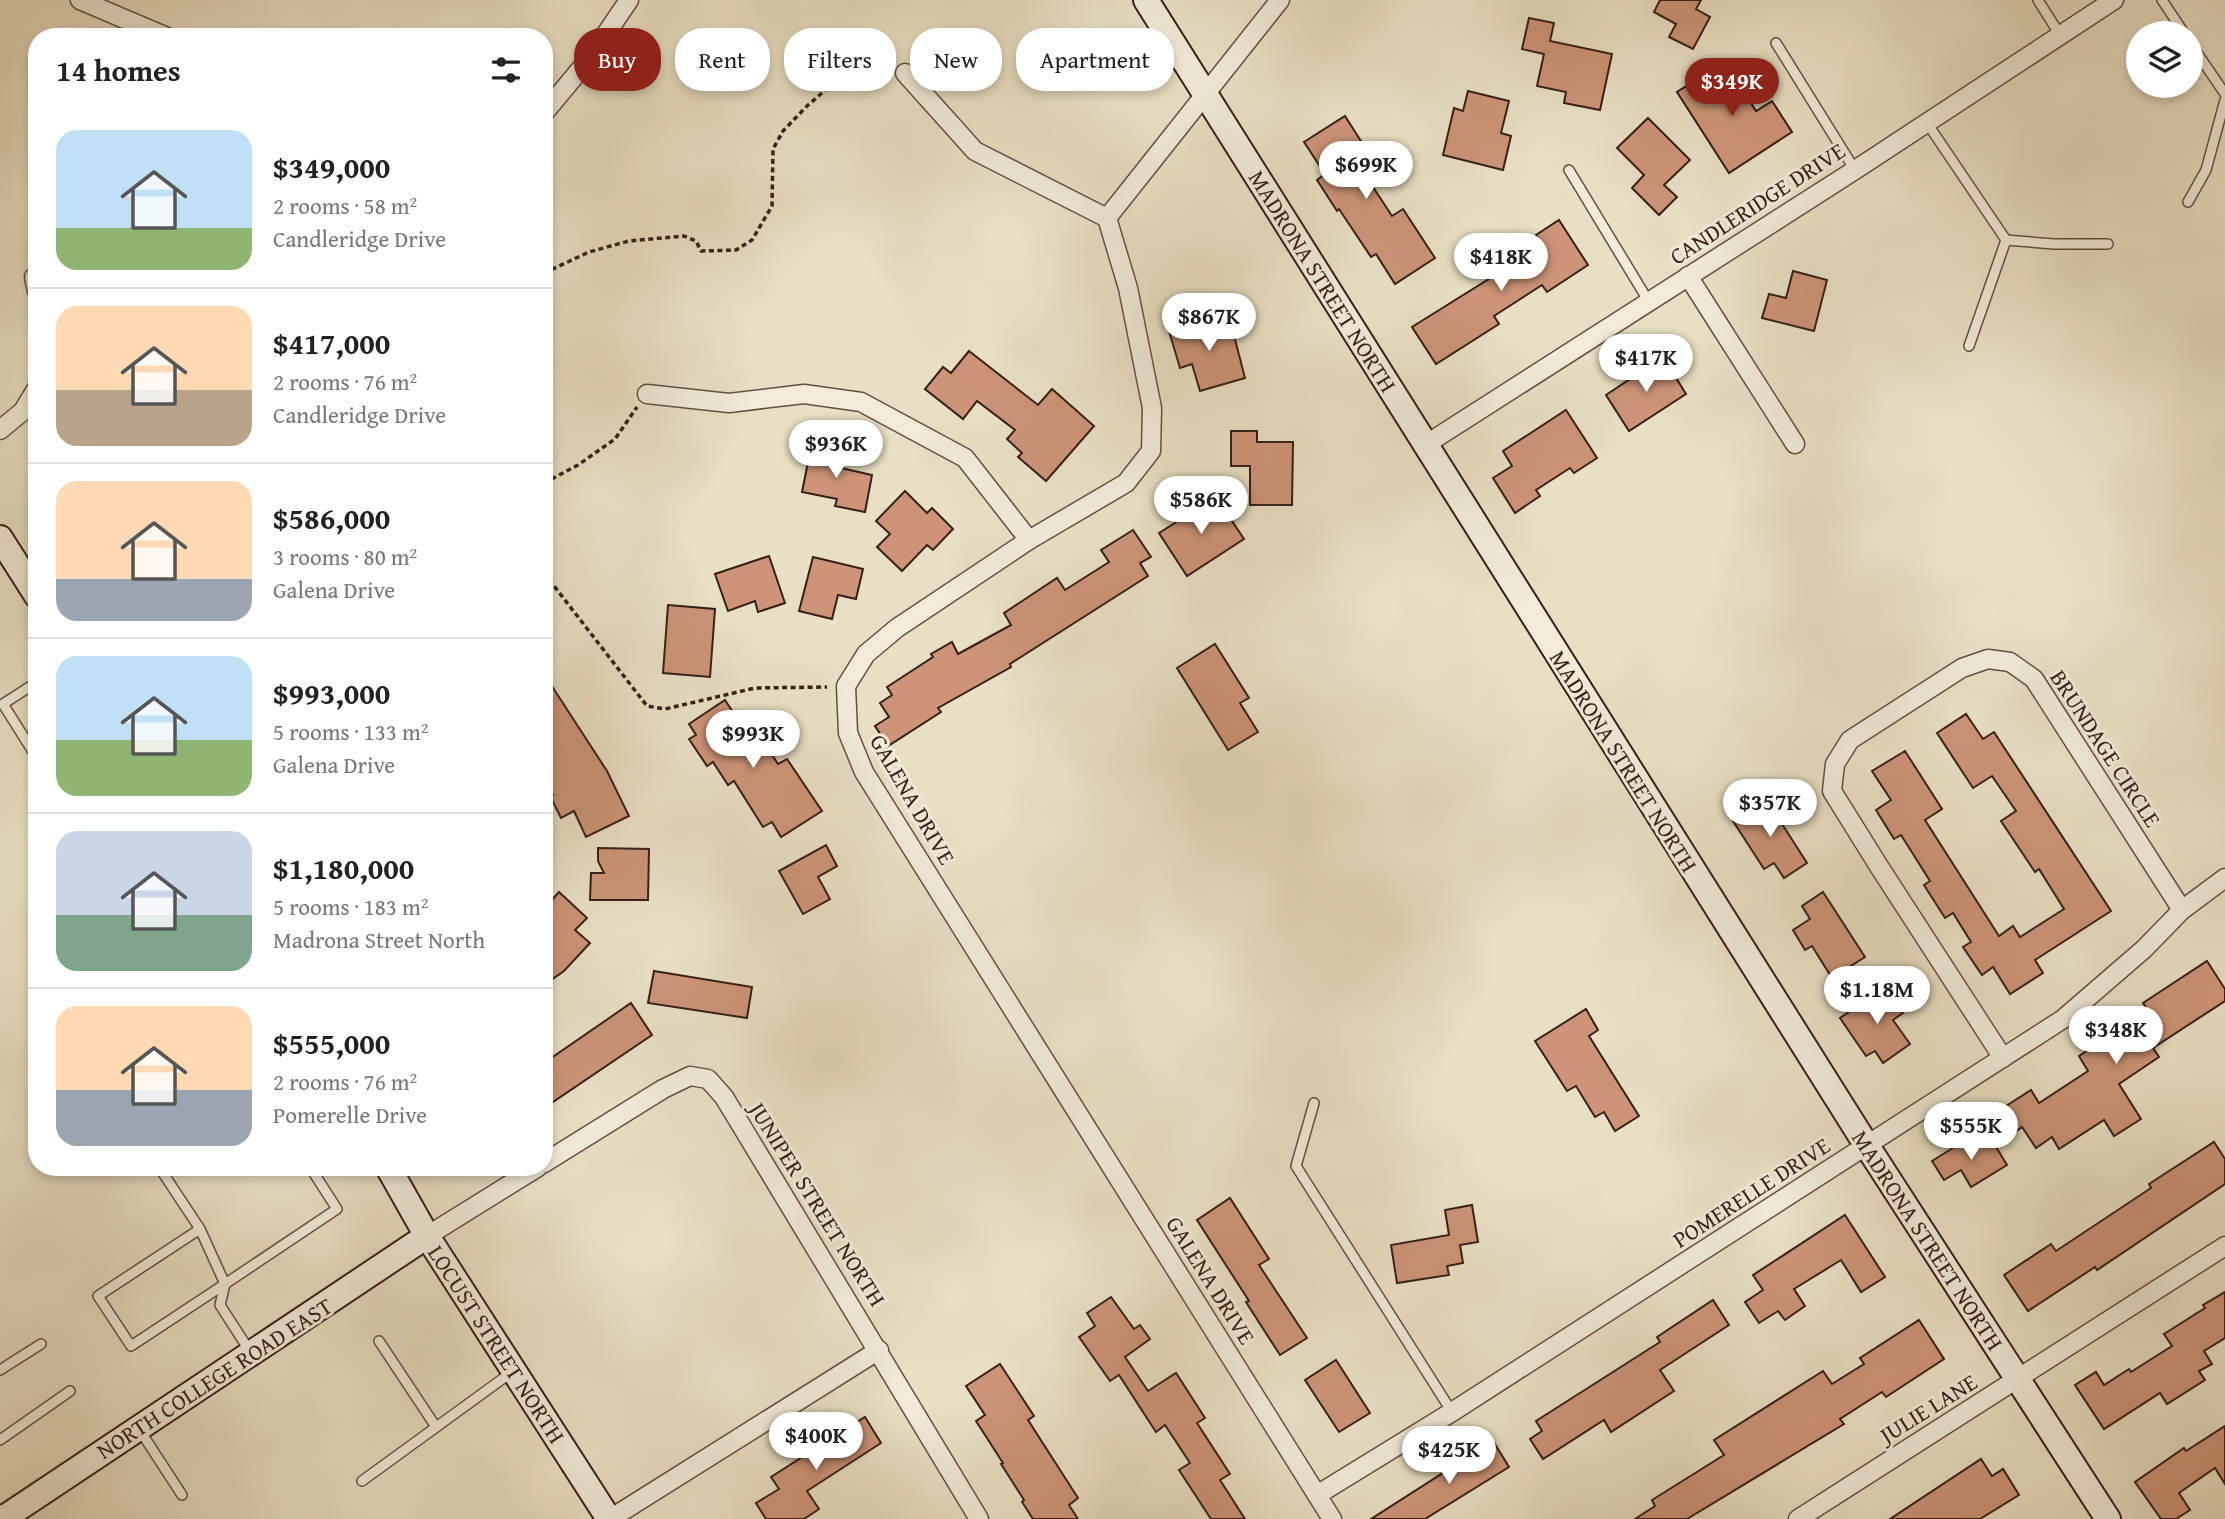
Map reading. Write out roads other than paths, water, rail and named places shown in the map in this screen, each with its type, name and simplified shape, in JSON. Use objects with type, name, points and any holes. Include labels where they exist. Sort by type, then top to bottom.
[{"type":"street","points":[[80,0],[146,28]]},
{"type":"street","points":[[553,102],[589,59],[627,0]]},
{"type":"street","name":"MADRONA STREET NORTH","points":[[1146,0],[1867,1146],[2108,1519]]},
{"type":"street","points":[[1107,218],[1280,0]]},
{"type":"street","name":"CANDLERIDGE DRIVE","points":[[1424,445],[1855,170],[2114,0]]},
{"type":"street","points":[[647,394],[729,403],[803,394],[861,402],[965,458],[1029,540],[1126,483],[1151,452],[1152,408],[1128,288],[1107,218],[975,151],[905,73]]},
{"type":"street","points":[[1688,276],[1795,444]]},
{"type":"street","points":[[0,430],[23,411],[28,403]]},
{"type":"street","points":[[0,538],[28,582]]},
{"type":"street","name":"GALENA DRIVE","points":[[1029,540],[897,628],[866,654],[846,686],[848,733],[864,772],[1332,1519]]},
{"type":"street","name":"BRUNDAGE CIRCLE","points":[[2003,1058],[1832,791],[1835,764],[1850,740],[1962,668],[1988,659],[2010,662],[2034,679],[2182,910]]},
{"type":"street","name":"POMERELLE DRIVE","points":[[1317,1496],[2063,1019],[2144,949],[2182,910],[2225,878]]},
{"type":"street","name":"JUNIPER STREET NORTH","points":[[553,1157],[663,1089],[690,1076],[708,1079],[724,1097],[979,1519]]},
{"type":"street","name":"LOCUST STREET NORTH","points":[[393,1176],[427,1236],[610,1519]]},
{"type":"street","points":[[427,1236],[524,1176]]},
{"type":"street","name":"NORTH COLLEGE ROAD EAST","points":[[0,1518],[7,1516],[253,1354],[427,1236]]},
{"type":"street","name":"JULIE LANE","points":[[1798,1519],[2225,1246]]},
{"type":"street","points":[[610,1519],[879,1350]]},
{"type":"lane","points":[[2039,0],[2060,35]]},
{"type":"lane","points":[[2162,0],[2176,21]]},
{"type":"lane","points":[[1776,43],[1855,170]]},
{"type":"lane","points":[[2203,62],[2225,94]]},
{"type":"lane","points":[[2189,202],[2206,170],[2225,100]]},
{"type":"lane","points":[[1927,123],[2006,240]]},
{"type":"lane","points":[[1569,170],[1648,302]]},
{"type":"lane","points":[[2006,240],[2054,244],[2108,244]]},
{"type":"lane","points":[[1969,346],[2006,240]]},
{"type":"lane","points":[[28,687],[1,702],[28,744]]},
{"type":"lane","points":[[1314,1103],[1296,1166],[1452,1412]]},
{"type":"lane","points":[[166,1176],[200,1229],[225,1284],[220,1305],[253,1354]]},
{"type":"lane","points":[[200,1229],[98,1296],[131,1346],[337,1209],[316,1176]]},
{"type":"lane","points":[[379,1341],[436,1427]]},
{"type":"lane","points":[[0,1370],[40,1344]]},
{"type":"lane","points":[[362,1481],[514,1371]]},
{"type":"lane","points":[[0,1440],[70,1391]]},
{"type":"lane","points":[[138,1428],[182,1495]]}]
